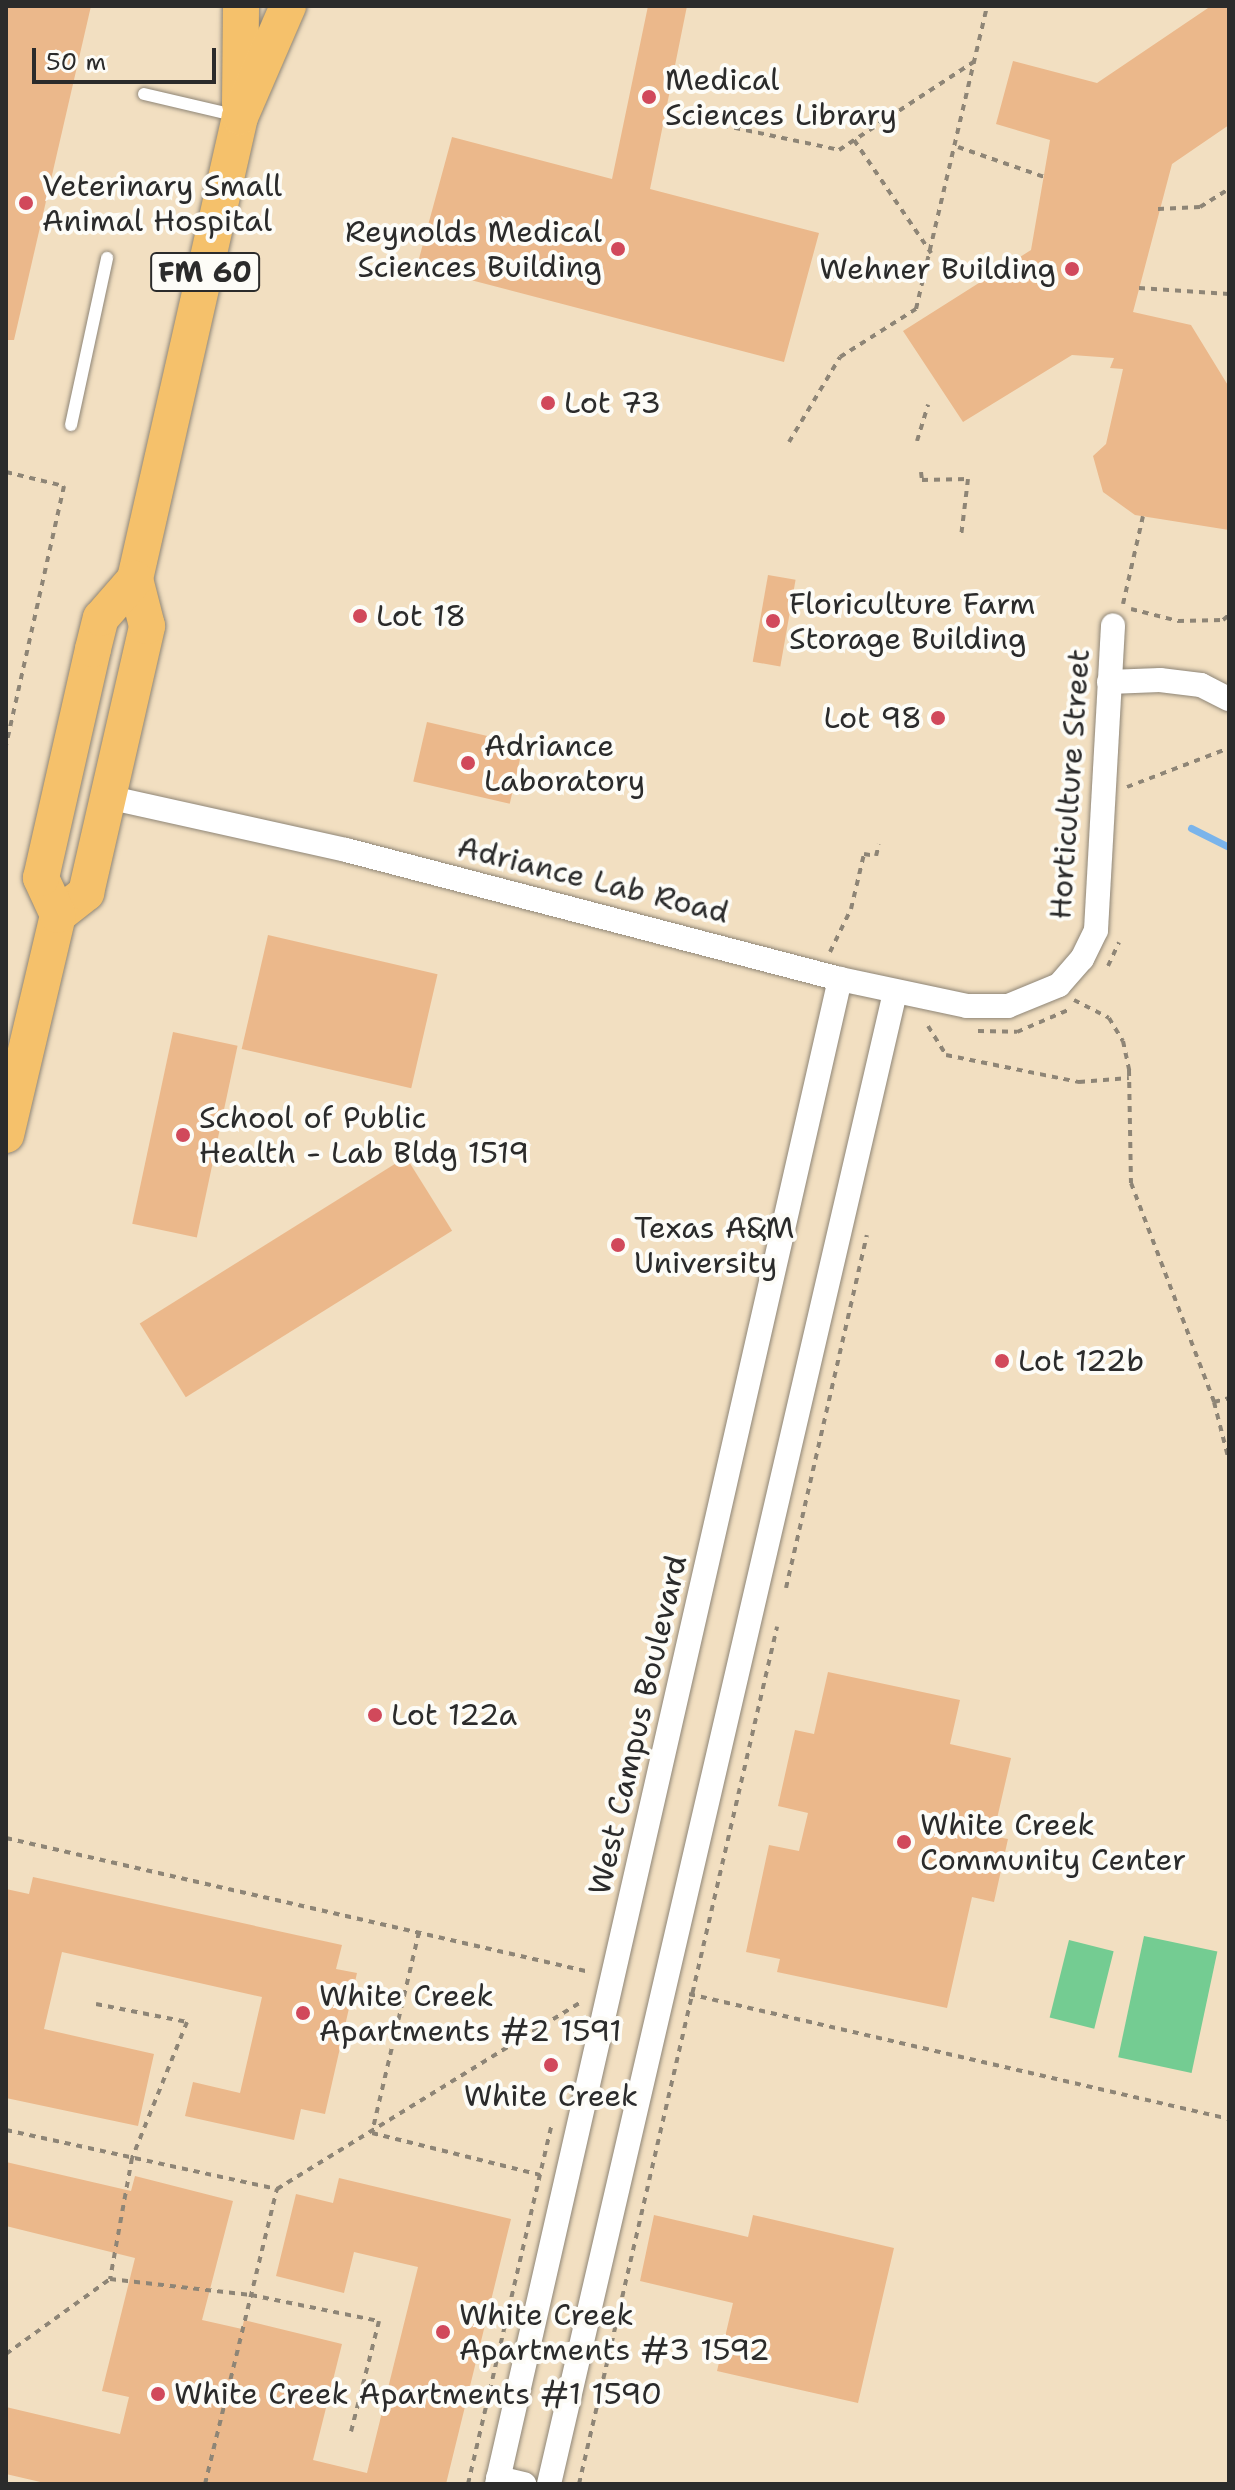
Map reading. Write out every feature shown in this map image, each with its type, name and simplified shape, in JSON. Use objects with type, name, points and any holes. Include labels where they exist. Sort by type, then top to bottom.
[{"type":"main road","name":"FM 60","points":[[240,117],[241,6]]},
{"type":"main road","name":"FM 60","points":[[135,579],[101,618],[93,649],[41,878],[58,915],[86,893],[147,626],[135,579],[240,117],[288,6]]},
{"type":"main road","points":[[93,649],[107,693],[91,770],[107,797]]},
{"type":"main road","points":[[6,1135],[58,915]]},
{"type":"street","name":"Horticulture Street","points":[[1066,992],[1096,930],[1109,682],[1118,616]]},
{"type":"street","points":[[1109,682],[1160,680],[1201,685],[1229,699]]},
{"type":"street","name":"Adriance Lab Road","points":[[107,797],[346,850],[895,992],[987,1008],[1066,992]]},
{"type":"street","name":"West Campus Boulevard","points":[[497,2481],[840,979]]},
{"type":"street","points":[[549,2484],[895,992]]},
{"type":"street","points":[[497,2481],[524,2484]]},
{"type":"lane","points":[[144,94],[240,117]]},
{"type":"lane","points":[[71,425],[107,258]]},
{"type":"path","points":[[789,442],[840,357],[916,309],[958,147],[987,6]]},
{"type":"path","points":[[664,113],[839,150],[975,61]]},
{"type":"path","points":[[854,140],[931,253]]},
{"type":"path","points":[[958,147],[1044,177]]},
{"type":"path","points":[[1158,209],[1200,207],[1229,189]]},
{"type":"path","points":[[1139,288],[1229,294]]},
{"type":"path","points":[[917,441],[928,405]]},
{"type":"path","points":[[6,472],[64,486],[6,746]]},
{"type":"path","points":[[921,472],[922,480],[968,479],[961,537]]},
{"type":"path","points":[[1143,516],[1118,616],[1178,621],[1223,620],[1229,615]]},
{"type":"path","points":[[829,954],[851,909],[864,854],[876,856],[879,844]]},
{"type":"path","points":[[1066,992],[1095,1008],[1117,1027],[1129,1078],[1128,1155],[1138,1211],[1214,1402],[1229,1461]]},
{"type":"path","points":[[928,1026],[946,1055],[1079,1082],[1129,1078]]},
{"type":"path","points":[[786,1588],[867,1235]]},
{"type":"path","points":[[1214,1402],[1229,1398]]},
{"type":"path","points":[[579,2484],[777,1627]]},
{"type":"path","points":[[6,1838],[601,1974]]},
{"type":"path","points":[[372,2133],[419,1932]]},
{"type":"path","points":[[577,2016],[584,1989]]},
{"type":"path","points":[[679,1992],[1229,2119]]},
{"type":"path","points":[[6,2130],[277,2189],[581,2002]]},
{"type":"path","points":[[96,2004],[187,2022],[132,2158],[110,2279]]},
{"type":"path","points":[[468,2484],[553,2117]]},
{"type":"path","points":[[372,2133],[540,2175]]},
{"type":"path","points":[[205,2484],[277,2189]]},
{"type":"path","points":[[6,2354],[110,2279],[251,2295],[379,2321],[351,2432]]},
{"type":"green space","points":[[1144,1936],[1217,1952],[1192,2073],[1118,2057]]},
{"type":"green space","points":[[1069,1940],[1114,1951],[1094,2029],[1050,2018]]},
{"type":"building","name":"Veterinary Small Animal Hospital","points":[[6,6],[91,6],[14,340],[6,340]]},
{"type":"building","name":"Reynolds Medical Sciences Building","points":[[648,6],[687,6],[650,189],[819,233],[784,362],[417,266],[452,137],[612,179]]},
{"type":"building","name":"Wehner Building","points":[[1211,6],[1229,6],[1229,125],[1172,164],[1133,312],[1191,325],[1229,387],[1229,530],[1135,515],[1103,492],[1093,456],[1106,444],[1123,369],[1110,368],[1114,358],[1072,355],[963,422],[903,331],[1031,250],[1050,140],[996,124],[1013,61],[1097,83]]},
{"type":"building","name":"Floriculture Farm Storage Building","points":[[768,575],[796,580],[780,667],[753,662]]},
{"type":"building","name":"Adriance Laboratory","points":[[427,722],[523,744],[510,804],[413,781]]},
{"type":"building","points":[[268,935],[438,974],[411,1088],[242,1049]]},
{"type":"building","name":"School of Public Health - Lab Bldg 1519","points":[[173,1032],[238,1046],[197,1237],[132,1224]]},
{"type":"building","points":[[406,1157],[452,1231],[186,1397],[140,1323]]},
{"type":"building","name":"White Creek Community Center","points":[[828,1672],[960,1700],[950,1744],[1011,1758],[993,1836],[1008,1839],[994,1902],[972,1897],[947,2008],[777,1972],[780,1959],[746,1952],[769,1845],[799,1851],[808,1813],[778,1806],[795,1730],[814,1734]]},
{"type":"building","name":"White Creek Apartments #2 1591","points":[[33,1877],[342,1945],[336,1969],[357,1973],[325,2114],[301,2109],[294,2140],[185,2116],[193,2082],[240,2093],[262,1997],[62,1952],[44,2029],[154,2054],[138,2126],[6,2098],[6,1889],[29,1894]]},
{"type":"building","points":[[6,2162],[131,2191],[135,2176],[233,2201],[202,2320],[242,2329],[244,2320],[342,2344],[313,2460],[367,2473],[418,2267],[354,2252],[344,2293],[276,2276],[296,2194],[333,2203],[339,2178],[511,2219],[446,2484],[49,2484],[6,2474],[6,2407],[120,2434],[129,2397],[102,2391],[135,2258],[6,2226]]},
{"type":"building","points":[[654,2215],[748,2237],[753,2215],[894,2248],[858,2403],[717,2371],[733,2303],[640,2281]]},
{"type":"waterway","points":[[1191,828],[1229,847]]},
{"type":"place","name":"Medical Sciences Library","points":[[649,97]]},
{"type":"place","name":"Veterinary Small Animal Hospital","points":[[26,203]]},
{"type":"place","name":"Reynolds Medical Sciences Building","points":[[618,249]]},
{"type":"place","name":"Wehner Building","points":[[1072,269]]},
{"type":"place","name":"Lot 73","points":[[548,403]]},
{"type":"place","name":"Lot 18","points":[[360,616]]},
{"type":"place","name":"Floriculture Farm Storage Building","points":[[773,621]]},
{"type":"place","name":"Lot 98","points":[[938,718]]},
{"type":"place","name":"Adriance Laboratory","points":[[468,763]]},
{"type":"place","name":"School of Public Health - Lab Bldg 1519","points":[[183,1135]]},
{"type":"place","name":"Texas A&M University","points":[[618,1245]]},
{"type":"place","name":"Lot 122b","points":[[1002,1361]]},
{"type":"place","name":"Lot 122a","points":[[375,1715]]},
{"type":"place","name":"White Creek Community Center","points":[[904,1842]]},
{"type":"place","name":"White Creek Apartments #2 1591","points":[[303,2013]]},
{"type":"place","name":"White Creek","points":[[551,2065]]},
{"type":"place","name":"White Creek Apartments #3 1592","points":[[443,2332]]},
{"type":"place","name":"White Creek Apartments #1 1590","points":[[158,2394]]}]
